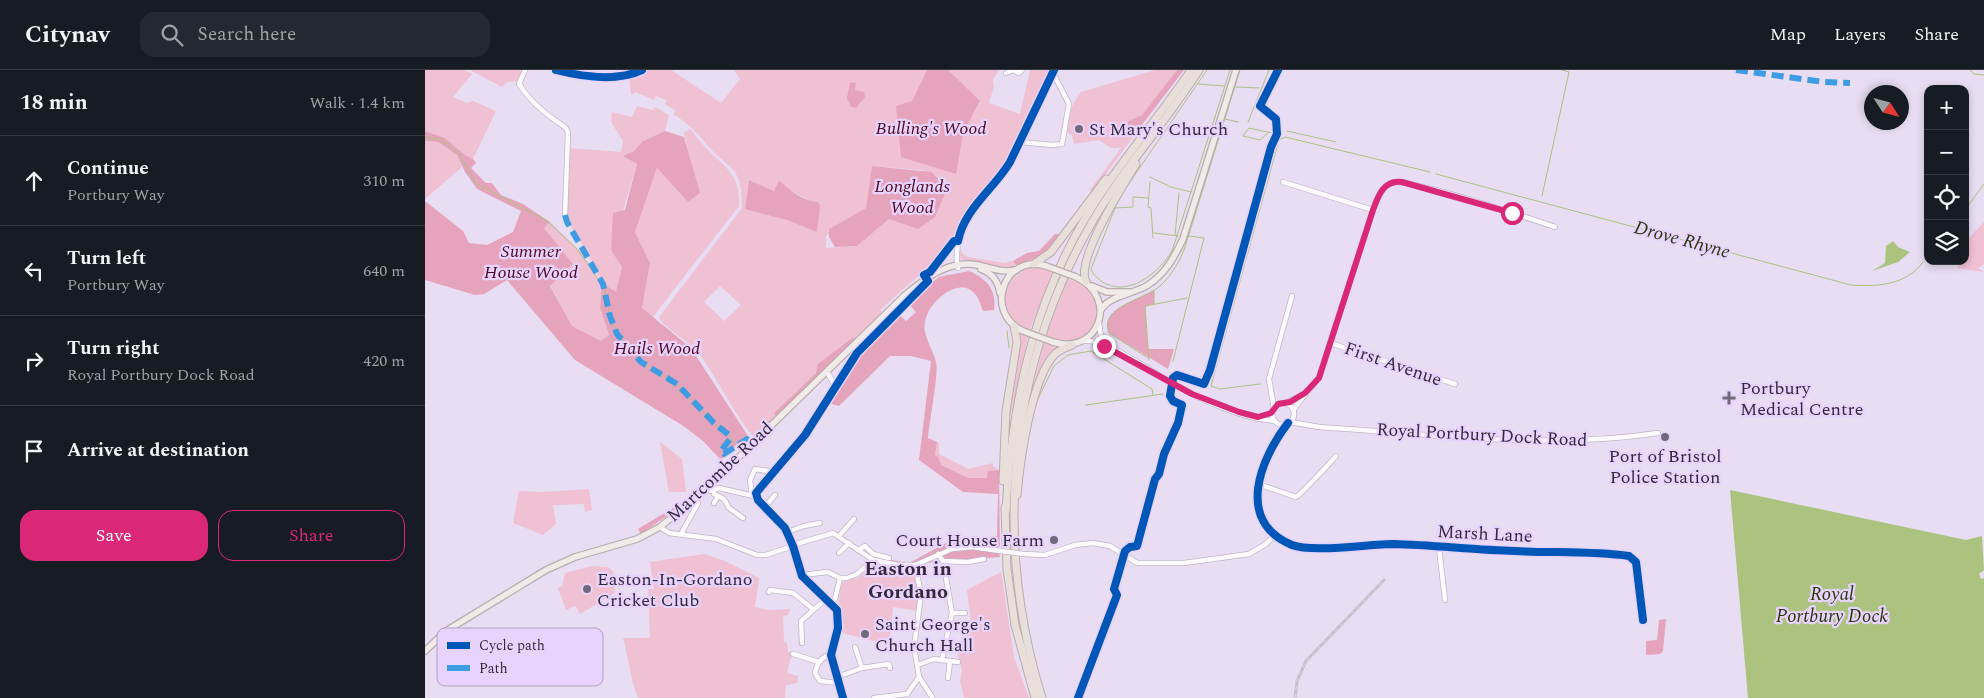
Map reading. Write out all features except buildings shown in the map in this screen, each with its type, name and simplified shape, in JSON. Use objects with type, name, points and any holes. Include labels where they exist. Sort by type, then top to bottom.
[{"type":"highway","points":[[1006,511],[1008,462],[1015,416],[1024,368],[1040,314],[1056,276],[1084,221],[1106,186],[1191,70]]},
{"type":"highway","points":[[1042,698],[1023,624],[1014,545],[1013,480],[1017,442],[1028,381],[1041,335],[1062,281],[1091,224],[1199,70]]},
{"type":"highway","points":[[1034,264],[1051,252],[1121,158],[1155,120]]},
{"type":"highway","points":[[1088,284],[1083,269],[1088,255],[1108,212],[1147,144]]},
{"type":"highway","points":[[1014,326],[1017,342],[1006,412],[1003,471],[1007,569],[1015,625],[1035,698]]},
{"type":"highway","points":[[1014,545],[1025,430],[1047,366],[1055,354],[1072,345]]},
{"type":"main road","points":[[1101,310],[1109,300],[1135,291],[1162,274],[1183,240],[1236,70]]},
{"type":"main road","name":"Martcombe Road","points":[[451,628],[546,570],[575,557],[637,539],[660,527],[704,491],[905,295],[932,275],[965,264],[1005,272],[1016,270]]},
{"type":"main road","points":[[1088,284],[1099,299],[1101,310],[1099,322],[1092,333],[1083,341],[1072,345],[1053,342],[1023,331],[1014,326],[1003,309],[1001,297],[1005,282],[1016,270],[1034,264],[1046,266],[1076,277],[1110,293],[1135,291]]},
{"type":"main road","name":"Martcombe Road","points":[[957,266],[973,267],[987,271],[997,281],[1001,297]]},
{"type":"main road","name":"Martcombe Road","points":[[425,651],[437,640]]},
{"type":"street","points":[[525,70],[519,84],[525,94],[537,107],[566,128],[568,133],[565,215]]},
{"type":"street","points":[[556,70],[571,74],[613,77],[627,77],[642,70]]},
{"type":"street","points":[[1006,73],[1013,70],[1019,73],[1022,70]]},
{"type":"street","points":[[957,266],[959,236],[963,225],[978,203],[1002,176],[1054,71]]},
{"type":"street","points":[[1019,142],[1063,144],[1069,104],[1054,71]]},
{"type":"street","points":[[660,527],[669,532],[716,539],[757,555],[766,555],[831,533],[839,536],[873,560],[898,565],[915,565],[938,554],[965,547],[1045,555],[1075,545],[1093,543],[1109,546],[1137,563],[1151,564],[1240,556],[1257,550],[1275,535],[1266,525],[1259,511],[1258,484],[1277,436],[1289,422],[1305,393],[1319,378],[1373,210],[1381,191],[1386,186],[1398,181],[1497,208],[1555,227]]},
{"type":"street","points":[[1283,182],[1373,210]]},
{"type":"street","points":[[957,253],[959,259],[965,264]]},
{"type":"street","points":[[1277,436],[1270,375],[1293,296]]},
{"type":"street","points":[[1099,322],[1101,337],[1114,350]]},
{"type":"street","points":[[1083,341],[1094,340],[1177,386],[1209,401],[1276,422],[1289,422]]},
{"type":"street","name":"First Avenue","points":[[1330,343],[1455,384]]},
{"type":"street","points":[[754,496],[810,427],[833,391],[834,385],[825,374]]},
{"type":"street","points":[[1272,392],[1305,424]]},
{"type":"street","points":[[1258,417],[1305,393]]},
{"type":"street","name":"Royal Portbury Dock Road","points":[[1289,422],[1319,427],[1539,441],[1597,440],[1658,433]]},
{"type":"street","points":[[1258,484],[1296,497],[1303,492],[1308,483],[1336,456]]},
{"type":"street","points":[[754,496],[749,480],[755,469],[774,472]]},
{"type":"street","points":[[743,518],[729,508],[724,498],[714,494],[712,490],[719,488],[754,496],[765,506],[787,532],[802,576],[837,610],[839,619],[836,643],[831,655],[843,698]]},
{"type":"street","points":[[714,503],[718,496]]},
{"type":"street","points":[[765,506],[775,497]]},
{"type":"street","points":[[681,534],[698,503]]},
{"type":"street","points":[[839,536],[854,519]]},
{"type":"street","points":[[787,532],[818,522]]},
{"type":"street","name":"Marsh Lane","points":[[1275,535],[1291,545],[1305,548],[1393,544],[1631,557],[1636,562],[1643,620]]},
{"type":"street","points":[[839,552],[849,543]]},
{"type":"street","points":[[859,550],[865,546],[873,554],[888,557]]},
{"type":"street","points":[[1439,548],[1445,600]]},
{"type":"street","points":[[938,554],[943,561],[968,562],[984,559]]},
{"type":"street","points":[[802,576],[828,572],[840,578],[854,576],[873,560]]},
{"type":"street","points":[[915,565],[921,594],[914,647],[919,677],[932,697]]},
{"type":"street","points":[[835,599],[840,578]]},
{"type":"street","points":[[942,660],[952,614],[947,580]]},
{"type":"street","points":[[770,590],[793,593],[813,609]]},
{"type":"street","points":[[801,643],[801,621],[825,599]]},
{"type":"street","points":[[952,614],[962,612]]},
{"type":"street","points":[[857,649],[862,668]]},
{"type":"street","points":[[793,654],[819,662]]},
{"type":"street","points":[[831,655],[826,656],[819,662],[815,672],[818,678],[824,682],[839,683]]},
{"type":"street","points":[[917,665],[930,660],[957,662]]},
{"type":"street","points":[[948,678],[950,661]]},
{"type":"street","points":[[837,677],[862,668],[890,665]]},
{"type":"street","points":[[874,698],[907,696],[919,677]]},
{"type":"shaded area","points":[[425,70],[465,70],[472,74],[453,97],[467,103],[473,101],[496,111],[473,159],[465,155],[445,138],[425,131]]},
{"type":"shaded area","points":[[470,70],[523,70],[518,81],[506,82],[502,87]]},
{"type":"shaded area","points":[[646,70],[671,70],[721,103],[740,79],[734,70],[927,70],[912,101],[955,174],[963,134],[980,102],[948,70],[999,70],[993,80],[994,86],[989,103],[1020,114],[1030,70],[1050,70],[1051,72],[1005,167],[975,201],[958,231],[928,270],[911,282],[880,310],[882,312],[854,340],[852,337],[819,364],[816,373],[774,413],[776,416],[756,435],[752,435],[744,425],[695,349],[664,325],[659,317],[742,208],[742,194],[738,177],[692,128],[673,114],[676,111],[665,104],[666,100],[656,96],[654,100],[635,92],[631,95],[629,77]],"holes":[[[872,166],[922,170],[939,177],[857,246],[826,248],[826,236],[829,234],[829,229],[866,208]],[[749,180],[774,191],[779,180],[786,188],[812,202],[817,232],[787,220],[745,208]],[[720,286],[741,305],[724,321],[704,302]]]},
{"type":"shaded area","points":[[1155,70],[1177,70],[1142,115],[1122,124],[1126,128],[1141,126],[1092,193],[1090,190],[1121,148],[1111,148],[1099,140],[1074,144],[1072,135],[1065,131],[1073,104],[1081,92]]},
{"type":"shaded area","points":[[637,106],[653,110],[655,107],[669,115],[665,131],[643,141],[634,151],[624,156],[637,164],[611,250],[622,267],[616,293],[602,283],[586,250],[568,222],[568,148],[621,152],[623,141],[611,122],[612,112],[632,117]]},
{"type":"shaded area","points":[[690,129],[727,168],[735,180],[739,196],[739,206],[652,318],[642,308],[650,263],[635,232],[657,168],[688,202],[690,159],[684,133]]},
{"type":"shaded area","points":[[425,141],[438,142],[458,155],[462,167],[425,199]]},
{"type":"shaded area","points":[[550,222],[582,253],[602,285],[600,308],[609,335],[601,341],[572,326],[550,285],[573,264],[544,228]]},
{"type":"shaded area","points":[[1984,222],[1984,264],[1978,268],[1984,272],[1957,268],[1959,265],[1969,265],[1969,238]]},
{"type":"shaded area","points":[[959,247],[963,254],[968,257],[1004,263],[1013,261],[1016,265],[1007,270],[963,260],[960,258]]},
{"type":"shaded area","points":[[1028,268],[1042,268],[1052,273],[1030,330],[1013,321],[1005,306],[1006,291],[1010,284],[1014,278]]},
{"type":"shaded area","points":[[1068,278],[1087,289],[1095,300],[1097,312],[1095,323],[1088,333],[1077,339],[1063,340],[1046,336]]},
{"type":"shaded area","points":[[1020,334],[1028,337],[1009,422],[1021,344]]},
{"type":"shaded area","points":[[1044,343],[1059,348],[1054,352],[1025,419]]},
{"type":"shaded area","points":[[660,442],[682,459],[686,492],[669,492]]},
{"type":"shaded area","points":[[937,442],[939,443],[939,454],[968,469],[993,463],[993,466],[998,470],[988,478],[968,478],[941,465],[935,455]]},
{"type":"shaded area","points":[[589,489],[592,510],[585,512],[584,504],[553,505],[556,524],[543,535],[513,523],[519,491],[543,492]]},
{"type":"shaded area","points":[[704,554],[725,561],[759,578],[755,607],[769,610],[790,609],[788,615],[783,616],[784,642],[787,643],[788,652],[792,653],[787,673],[798,676],[797,683],[786,685],[785,698],[638,698],[623,638],[650,638],[648,589],[654,589],[650,562]]},
{"type":"shaded area","points":[[873,563],[893,569],[914,571],[919,596],[917,611],[893,607],[889,645],[838,632],[839,598],[842,582],[858,578]]},
{"type":"shaded area","name":"Easton-In-Gordano Cricket Club","points":[[592,566],[608,567],[613,571],[615,593],[580,614],[575,606],[566,610],[558,588],[562,586],[565,573]]},
{"type":"shaded area","points":[[1001,572],[1014,657],[1029,698],[964,698],[960,681],[962,670],[955,644],[965,638],[964,626],[971,623],[967,590]]},
{"type":"green space","name":"Bulling's Wood","points":[[927,70],[948,70],[980,101],[963,134],[956,174],[901,157],[896,106],[912,101]]},
{"type":"green space","points":[[1177,70],[1184,70],[1141,126],[1126,128],[1122,124],[1142,115]]},
{"type":"green space","points":[[850,82],[856,83],[855,90],[864,92],[865,97],[856,108],[851,107],[847,98]]},
{"type":"green space","points":[[425,131],[445,138],[465,155],[473,159],[476,163],[471,168],[486,183],[492,183],[501,195],[523,204],[550,222],[544,228],[573,264],[550,286],[572,326],[601,341],[609,335],[600,308],[602,283],[616,292],[622,267],[611,250],[613,213],[625,210],[637,164],[623,156],[634,151],[643,141],[665,131],[684,137],[700,193],[688,202],[657,168],[635,232],[650,263],[642,308],[691,348],[748,436],[721,460],[703,441],[685,427],[575,360],[507,280],[484,294],[475,295],[425,280],[425,201],[463,231],[469,243],[487,245],[513,232],[521,211],[477,189],[465,172],[457,155],[438,142],[425,141]]},
{"type":"green space","name":"Longlands Wood","points":[[872,166],[931,172],[948,187],[935,217],[918,229],[889,219],[857,246],[835,247],[829,237],[829,229],[866,208]]},
{"type":"green space","points":[[749,180],[774,191],[779,180],[807,200],[818,202],[820,206],[817,232],[787,220],[745,209]]},
{"type":"green space","points":[[1055,234],[1060,234],[1042,256],[1016,265],[1013,261],[1027,253],[1039,251]]},
{"type":"green space","points":[[969,271],[981,278],[989,286],[994,297],[994,310],[983,311],[975,294],[969,289],[962,287],[948,292],[935,302],[930,309],[924,328],[937,368],[928,438],[937,442],[935,455],[938,457],[941,465],[968,478],[987,478],[988,471],[999,470],[1000,545],[998,548],[960,545],[909,565],[874,559],[875,557],[909,563],[948,542],[997,536],[998,494],[963,492],[919,460],[931,361],[911,356],[890,356],[839,406],[828,403],[853,361],[897,313],[906,321],[916,312],[907,302],[939,277]]},
{"type":"green space","points":[[1154,290],[1154,304],[1145,307],[1148,349],[1174,349],[1168,369],[1109,333],[1107,324],[1115,311]]},
{"type":"green space","points":[[853,337],[854,340],[776,416],[774,413],[816,373],[818,364]]},
{"type":"green space","points":[[688,499],[685,503],[641,534],[638,529]]},
{"type":"green space","points":[[972,549],[999,553],[1000,557],[925,563],[952,551]]},
{"type":"green space","points":[[1666,619],[1663,651],[1660,654],[1646,655],[1646,641],[1657,640],[1659,620]]},
{"type":"water","points":[[1893,241],[1898,247],[1910,252],[1898,262],[1872,271],[1885,263],[1886,246]]},
{"type":"water","name":"Royal Portbury Dock","points":[[1730,490],[1966,540],[1982,536],[1984,570],[1979,574],[1981,579],[1984,578],[1984,698],[1748,698]]},
{"type":"waterway","points":[[1125,189],[1207,70]]},
{"type":"waterway","points":[[1117,203],[1091,269],[1101,281],[1111,286],[1121,287],[1131,285],[1151,275],[1172,251],[1230,70]]},
{"type":"waterway","points":[[1148,358],[1109,333],[1107,324],[1110,317],[1117,310],[1160,286],[1178,263],[1185,247],[1240,70]]},
{"type":"waterway","points":[[1248,122],[1269,70]]},
{"type":"waterway","points":[[1542,196],[1569,72],[1562,70]]},
{"type":"waterway","points":[[1970,70],[1974,74],[1984,75]]},
{"type":"waterway","points":[[1198,84],[1224,86]]},
{"type":"waterway","points":[[1236,87],[1259,88]]},
{"type":"waterway","points":[[1225,119],[1238,122]]},
{"type":"waterway","points":[[1269,132],[1260,140],[1243,136],[1249,128],[1272,133]]},
{"type":"waterway","points":[[1287,131],[1336,142]]},
{"type":"waterway","points":[[425,137],[430,139],[439,138],[460,155],[475,183],[547,221],[577,249],[598,279]]},
{"type":"waterway","name":"Drove Rhyne","points":[[1260,384],[1220,389],[1211,386],[1279,140],[1285,137],[1430,172]]},
{"type":"waterway","name":"Drove Rhyne","points":[[1436,174],[1851,285],[1891,283],[1909,276],[1923,262]]},
{"type":"waterway","points":[[1150,177],[1171,187],[1191,192]]},
{"type":"waterway","points":[[1150,182],[1148,207],[1151,208],[1153,238]]},
{"type":"waterway","points":[[1969,205],[1984,184]]},
{"type":"waterway","points":[[1175,235],[1179,193]]},
{"type":"waterway","points":[[1115,208],[1133,207],[1133,197],[1148,198]]},
{"type":"waterway","points":[[1154,233],[1178,236]]},
{"type":"waterway","points":[[1173,361],[1204,238],[1189,236]]},
{"type":"waterway","points":[[599,281],[604,288],[610,316],[617,334],[641,362],[677,384],[714,423],[729,435],[734,444]]},
{"type":"waterway","points":[[1154,291],[1154,305]]},
{"type":"waterway","points":[[1149,360],[1145,306],[1187,298]]},
{"type":"waterway","points":[[1007,331],[1009,348]]},
{"type":"waterway","points":[[1036,403],[1054,366],[1068,355],[1091,351],[1152,389],[1153,395]]},
{"type":"waterway","points":[[1086,405],[1163,394]]},
{"type":"railway","points":[[1295,698],[1297,681],[1306,661],[1384,580]]},
{"type":"marked path","points":[[1736,70],[1824,82],[1850,83]]},
{"type":"marked path","points":[[565,215],[567,222],[603,284],[610,316],[617,334],[641,362],[677,384],[714,423],[729,435],[730,439],[721,451],[724,454],[747,439],[753,443]]},
{"type":"cycle path","points":[[556,70],[577,75],[599,77],[621,76],[642,70]]},
{"type":"cycle path","points":[[843,698],[831,655],[838,628],[837,610],[802,576],[793,546],[785,528],[758,500],[756,493],[805,435],[857,353],[928,281],[924,275],[930,272],[954,241],[958,241],[966,219],[1010,162],[1054,70]]},
{"type":"cycle path","points":[[1078,698],[1117,595],[1114,589],[1125,551],[1130,547],[1137,546],[1155,479],[1159,474],[1164,454],[1178,423],[1182,405],[1173,401],[1170,396],[1173,378],[1177,375],[1204,384],[1210,370],[1271,147],[1277,134],[1276,119],[1260,106],[1278,70]]},
{"type":"cycle path","points":[[1288,423],[1269,453],[1262,471],[1258,488],[1258,505],[1263,521],[1274,534],[1292,545],[1327,548],[1394,544],[1601,553],[1629,556],[1636,562],[1643,620]]},
{"type":"place","name":"St Mary's Church","points":[[1079,129]]},
{"type":"place","name":"Portbury Medical Centre","points":[[1729,398]]},
{"type":"place","name":"Port of Bristol Police Station","points":[[1665,437]]},
{"type":"place","name":"Court House Farm","points":[[1054,540]]},
{"type":"place","name":"Easton-In-Gordano Cricket Club","points":[[587,589]]},
{"type":"place","name":"Saint George's Church Hall","points":[[865,634]]},
{"type":"district","name":"Easton in Gordano","points":[[908,580]]},
{"type":"route","points":[[1104,346],[1177,386],[1209,401],[1252,416],[1265,415],[1271,413],[1278,404],[1290,402],[1305,393],[1319,378],[1373,210],[1378,196],[1386,186],[1398,181],[1512,213]]},
{"type":"park label","name":"Summer House Wood","points":[[531,261]]},
{"type":"park label","name":"Hails Wood","points":[[657,348]]}]
